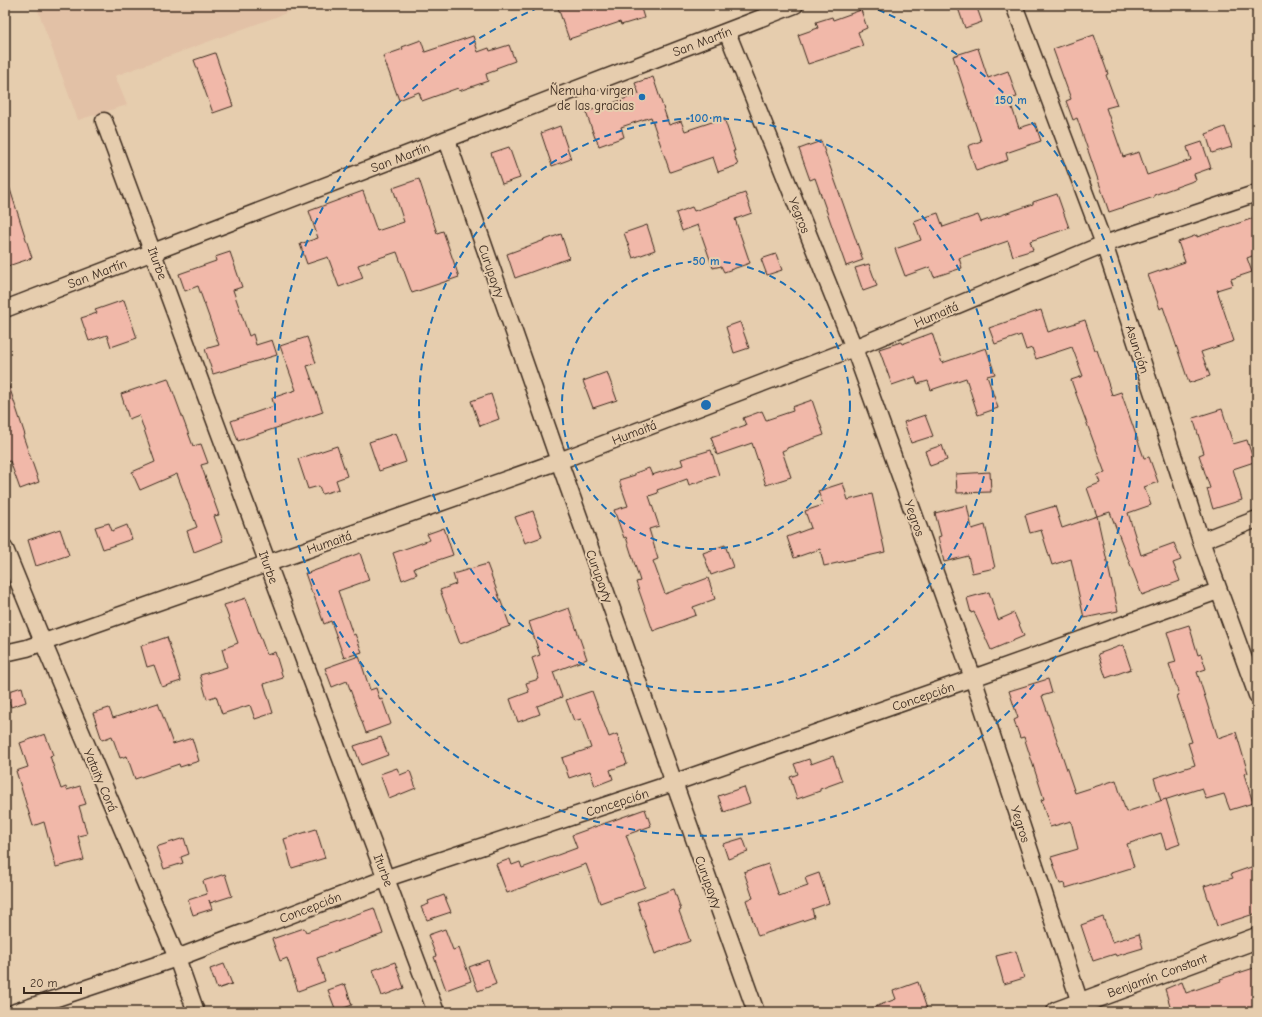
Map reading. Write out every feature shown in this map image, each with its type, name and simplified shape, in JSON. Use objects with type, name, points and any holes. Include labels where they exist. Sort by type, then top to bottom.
[{"type":"street","name":"San Martín","points":[[5,309],[795,5]]},
{"type":"street","name":"Asunción","points":[[1014,5],[1104,244],[1201,541],[1257,695]]},
{"type":"street","name":"Yegros","points":[[727,32],[854,348],[973,678],[1082,1008]]},
{"type":"street","name":"Iturbe","points":[[104,121],[436,1012]]},
{"type":"street","name":"Curupayty","points":[[446,140],[673,783],[756,1012]]},
{"type":"street","name":"Humaitá","points":[[5,653],[27,648],[559,461],[854,348],[1104,244],[1257,193]]},
{"type":"street","points":[[1201,541],[1257,520]]},
{"type":"street","name":"Yataity Corá","points":[[5,549],[177,958],[196,1012]]},
{"type":"street","name":"Concepción","points":[[15,1012],[177,958],[387,878],[673,783],[1218,591]]},
{"type":"street","name":"Benjamín Constant","points":[[1057,1012],[1082,1008],[1257,938]]},
{"type":"shaded area","points":[[36,5],[308,5],[115,76],[127,105],[78,120]]},
{"type":"building","points":[[557,5],[640,5],[644,18],[621,25],[620,22],[569,39]]},
{"type":"building","points":[[957,5],[976,5],[982,22],[965,28]]},
{"type":"building","points":[[861,10],[867,28],[858,32],[863,46],[808,64],[798,35],[818,28],[816,22],[832,17],[833,20]]},
{"type":"building","points":[[1094,35],[1117,105],[1106,108],[1123,157],[1139,152],[1147,175],[1191,160],[1187,147],[1202,142],[1211,168],[1194,174],[1196,180],[1154,195],[1154,197],[1109,212],[1077,118],[1073,120],[1066,101],[1071,99],[1053,49]]},
{"type":"building","points":[[473,36],[478,52],[489,48],[490,51],[509,45],[515,61],[496,68],[497,70],[486,74],[488,81],[459,91],[458,88],[422,101],[419,92],[399,100],[383,56],[403,49],[402,47],[421,40],[425,52]]},
{"type":"building","points":[[978,48],[988,78],[1008,71],[1017,97],[1009,99],[1019,128],[1035,123],[1041,141],[1006,153],[1008,160],[976,171],[968,146],[981,141],[953,56]]},
{"type":"building","points":[[215,53],[233,106],[213,113],[194,60]]},
{"type":"building","points":[[653,77],[669,125],[681,121],[685,131],[724,118],[738,165],[718,172],[713,157],[670,172],[651,117],[621,127],[624,137],[599,146],[586,112],[639,94],[635,83]]},
{"type":"building","points":[[560,126],[571,159],[552,166],[541,133]]},
{"type":"building","points":[[1225,127],[1232,147],[1212,153],[1206,134]]},
{"type":"building","points":[[821,141],[863,260],[846,266],[815,178],[810,180],[799,149]]},
{"type":"building","points":[[509,147],[520,178],[502,184],[491,153]]},
{"type":"building","points":[[419,179],[437,233],[443,231],[459,277],[412,293],[397,252],[358,265],[363,278],[339,287],[328,257],[307,264],[300,244],[318,238],[309,211],[363,191],[377,231],[404,222],[393,188]]},
{"type":"building","points":[[5,183],[8,183],[32,258],[8,266],[5,258]]},
{"type":"building","points":[[745,193],[752,213],[735,219],[750,263],[724,272],[721,266],[713,268],[698,225],[682,231],[676,213],[692,207],[694,211]]},
{"type":"building","points":[[1057,194],[1069,228],[1030,241],[1033,250],[1013,256],[1008,241],[959,258],[962,268],[934,277],[930,267],[905,276],[895,249],[921,240],[914,221],[938,213],[943,227],[978,215],[981,222]]},
{"type":"building","points":[[1257,217],[1257,254],[1247,258],[1252,272],[1231,279],[1233,285],[1217,290],[1234,341],[1201,352],[1210,376],[1189,383],[1163,307],[1160,309],[1148,275],[1185,262],[1178,242]]},
{"type":"building","points":[[647,225],[655,250],[633,258],[624,233]]},
{"type":"building","points":[[561,234],[569,258],[515,278],[507,254]]},
{"type":"building","points":[[230,252],[242,287],[233,290],[249,336],[253,334],[256,345],[272,340],[277,355],[213,374],[205,349],[219,345],[198,286],[185,291],[179,274],[216,261],[215,257]]},
{"type":"building","points":[[776,254],[782,270],[767,275],[761,259]]},
{"type":"building","points":[[869,264],[877,286],[863,291],[855,268]]},
{"type":"building","points":[[124,300],[137,338],[111,347],[107,335],[89,341],[81,318],[97,313],[95,310]]},
{"type":"building","points":[[1041,310],[1048,332],[1085,320],[1112,395],[1121,392],[1144,458],[1149,457],[1158,482],[1144,487],[1151,505],[1128,513],[1141,555],[1174,543],[1181,560],[1173,563],[1180,581],[1142,595],[1110,512],[1097,516],[1087,488],[1100,483],[1097,475],[1105,473],[1071,380],[1083,376],[1072,347],[1036,359],[1032,348],[1026,350],[1021,335],[995,344],[989,328]]},
{"type":"building","points":[[740,322],[749,348],[734,353],[726,327]]},
{"type":"building","points":[[932,333],[942,363],[986,348],[995,374],[987,376],[998,408],[978,415],[966,378],[931,390],[928,381],[918,384],[915,377],[892,385],[879,349],[901,342],[902,344]]},
{"type":"building","points":[[307,337],[316,363],[307,366],[323,412],[238,441],[231,421],[274,406],[272,398],[296,390],[280,346]]},
{"type":"building","points":[[607,372],[617,400],[593,408],[583,381]]},
{"type":"building","points":[[168,378],[193,446],[201,444],[208,463],[201,465],[219,515],[214,516],[223,541],[194,552],[187,531],[197,527],[177,474],[140,490],[132,472],[155,462],[139,415],[129,419],[121,394]]},
{"type":"building","points":[[5,383],[8,383],[25,435],[23,436],[39,482],[20,489],[10,461],[5,462]]},
{"type":"building","points":[[491,394],[499,419],[480,426],[471,401]]},
{"type":"building","points":[[812,400],[824,435],[782,451],[791,477],[766,485],[752,443],[717,455],[711,437],[746,425],[743,418],[762,411],[766,420],[793,411],[792,407]]},
{"type":"building","points":[[1222,409],[1233,444],[1247,440],[1254,462],[1233,469],[1242,500],[1213,509],[1207,489],[1210,488],[1199,455],[1204,453],[1193,418]]},
{"type":"building","points":[[925,415],[933,436],[911,443],[904,422]]},
{"type":"building","points":[[396,433],[406,462],[379,471],[369,442]]},
{"type":"building","points":[[942,445],[947,460],[930,466],[925,451]]},
{"type":"building","points":[[337,446],[347,476],[336,480],[339,489],[322,494],[319,486],[308,489],[298,459]]},
{"type":"building","points":[[711,450],[719,475],[689,485],[687,479],[657,490],[658,493],[649,496],[659,526],[649,529],[658,559],[653,561],[665,594],[708,578],[715,599],[693,607],[696,615],[653,631],[636,582],[640,581],[626,537],[624,538],[614,510],[628,506],[619,480],[635,475],[635,473],[649,468],[652,475],[683,465],[681,459]]},
{"type":"building","points":[[990,472],[991,492],[957,493],[956,474]]},
{"type":"building","points":[[843,483],[848,500],[872,494],[885,552],[824,566],[820,549],[794,558],[787,537],[811,528],[805,511],[823,505],[818,491]]},
{"type":"building","points":[[967,505],[972,529],[985,525],[995,568],[972,573],[968,556],[944,562],[938,537],[941,536],[935,513]]},
{"type":"building","points":[[1055,506],[1062,528],[1097,516],[1118,611],[1084,618],[1071,559],[1052,565],[1041,530],[1030,533],[1025,515]]},
{"type":"building","points":[[533,511],[542,537],[525,543],[515,517]]},
{"type":"building","points":[[109,523],[112,531],[127,525],[132,539],[103,549],[95,527]]},
{"type":"building","points":[[444,528],[453,555],[414,568],[417,574],[402,580],[393,553],[430,540],[427,534]]},
{"type":"building","points":[[60,529],[69,555],[36,566],[28,540]]},
{"type":"building","points":[[725,545],[733,567],[711,575],[703,553]]},
{"type":"building","points":[[360,553],[369,580],[338,591],[353,635],[355,634],[362,652],[344,658],[331,621],[324,624],[305,573]]},
{"type":"building","points":[[487,564],[510,626],[460,644],[440,590],[456,584],[453,574]]},
{"type":"building","points":[[989,592],[998,620],[1014,613],[1024,636],[991,650],[974,612],[971,613],[967,598]]},
{"type":"building","points":[[246,598],[267,655],[275,652],[283,678],[264,684],[273,713],[255,719],[250,705],[222,714],[216,696],[207,699],[200,675],[227,667],[222,649],[238,643],[224,605]]},
{"type":"building","points":[[569,608],[587,659],[553,672],[562,697],[537,706],[540,714],[518,722],[510,699],[529,692],[526,683],[539,679],[532,658],[540,655],[529,622]]},
{"type":"building","points":[[1189,625],[1198,655],[1201,654],[1206,669],[1197,672],[1218,738],[1236,732],[1248,773],[1244,774],[1253,803],[1230,810],[1224,794],[1206,799],[1202,788],[1161,801],[1154,778],[1195,765],[1188,743],[1192,742],[1177,696],[1179,695],[1169,664],[1176,662],[1167,632]]},
{"type":"building","points":[[167,637],[181,681],[162,687],[154,665],[147,667],[141,646]]},
{"type":"building","points":[[1123,645],[1131,669],[1106,678],[1098,654]]},
{"type":"building","points":[[359,656],[370,690],[376,688],[380,700],[382,699],[391,724],[366,733],[347,681],[332,687],[325,668]]},
{"type":"building","points":[[1048,679],[1052,693],[1042,696],[1075,793],[1116,780],[1126,812],[1166,799],[1180,844],[1166,849],[1161,833],[1127,844],[1134,867],[1066,888],[1065,883],[1060,884],[1051,857],[1078,849],[1071,821],[1050,827],[1041,800],[1044,799],[1024,737],[1020,738],[1014,720],[1018,718],[1009,691]]},
{"type":"building","points":[[22,687],[26,702],[11,707],[6,692]]},
{"type":"building","points":[[592,691],[609,737],[617,734],[627,764],[610,770],[613,779],[595,786],[590,771],[569,778],[562,758],[591,748],[581,719],[574,721],[566,700]]},
{"type":"building","points":[[158,703],[173,744],[192,738],[199,761],[180,767],[179,764],[135,779],[127,756],[120,758],[112,736],[102,740],[93,713],[109,708],[113,718]]},
{"type":"building","points":[[45,734],[53,755],[50,756],[61,789],[66,787],[67,790],[80,786],[86,804],[79,806],[87,834],[78,836],[84,860],[56,867],[44,822],[33,826],[16,771],[28,767],[20,743]]},
{"type":"building","points":[[381,737],[388,755],[361,765],[354,746]]},
{"type":"building","points":[[833,756],[842,781],[797,799],[790,777],[798,774],[794,764],[809,759],[811,764]]},
{"type":"building","points":[[397,768],[400,775],[410,771],[416,788],[389,799],[380,774]]},
{"type":"building","points":[[744,787],[750,803],[724,812],[718,796]]},
{"type":"building","points":[[645,809],[651,826],[626,835],[645,887],[600,903],[586,864],[507,893],[496,864],[510,859],[512,865],[520,862],[522,868],[577,848],[572,835]]},
{"type":"building","points":[[316,829],[325,858],[292,868],[284,839]]},
{"type":"building","points":[[184,838],[189,854],[181,857],[183,863],[164,869],[156,847]]},
{"type":"building","points":[[743,838],[748,852],[728,859],[723,844]]},
{"type":"building","points":[[768,864],[779,896],[808,886],[805,878],[819,873],[829,903],[812,909],[814,917],[758,936],[746,900],[753,898],[744,872]]},
{"type":"building","points":[[1257,865],[1257,913],[1217,926],[1204,886],[1233,878],[1231,874]]},
{"type":"building","points":[[225,874],[232,896],[210,903],[212,909],[193,915],[188,900],[207,894],[203,881]]},
{"type":"building","points":[[674,889],[681,910],[679,911],[690,941],[655,954],[637,902]]},
{"type":"building","points":[[444,895],[451,912],[427,920],[421,907],[429,904],[428,901]]},
{"type":"building","points":[[374,908],[383,934],[317,958],[325,981],[298,991],[287,958],[280,961],[272,939],[304,928],[306,932]]},
{"type":"building","points":[[1103,917],[1112,942],[1139,934],[1143,948],[1116,956],[1115,954],[1093,961],[1081,925]]},
{"type":"building","points":[[445,929],[453,950],[459,948],[471,981],[446,990],[428,935]]},
{"type":"building","points":[[1016,951],[1024,978],[1004,984],[996,956]]},
{"type":"building","points":[[488,960],[496,984],[478,991],[469,967]]},
{"type":"building","points":[[395,962],[404,988],[382,996],[373,970]]},
{"type":"building","points":[[224,964],[232,984],[217,989],[210,969]]},
{"type":"building","points":[[1257,967],[1257,1008],[1246,1012],[1172,1012],[1165,989],[1182,982],[1186,993],[1221,981],[1220,979]]},
{"type":"building","points":[[918,982],[928,1012],[867,1012],[867,1010],[896,999],[893,991]]},
{"type":"building","points":[[345,984],[352,1005],[336,1011],[328,990]]},
{"type":"place","name":"Ñemuha virgen de las gracias","points":[[642,97]]}]
